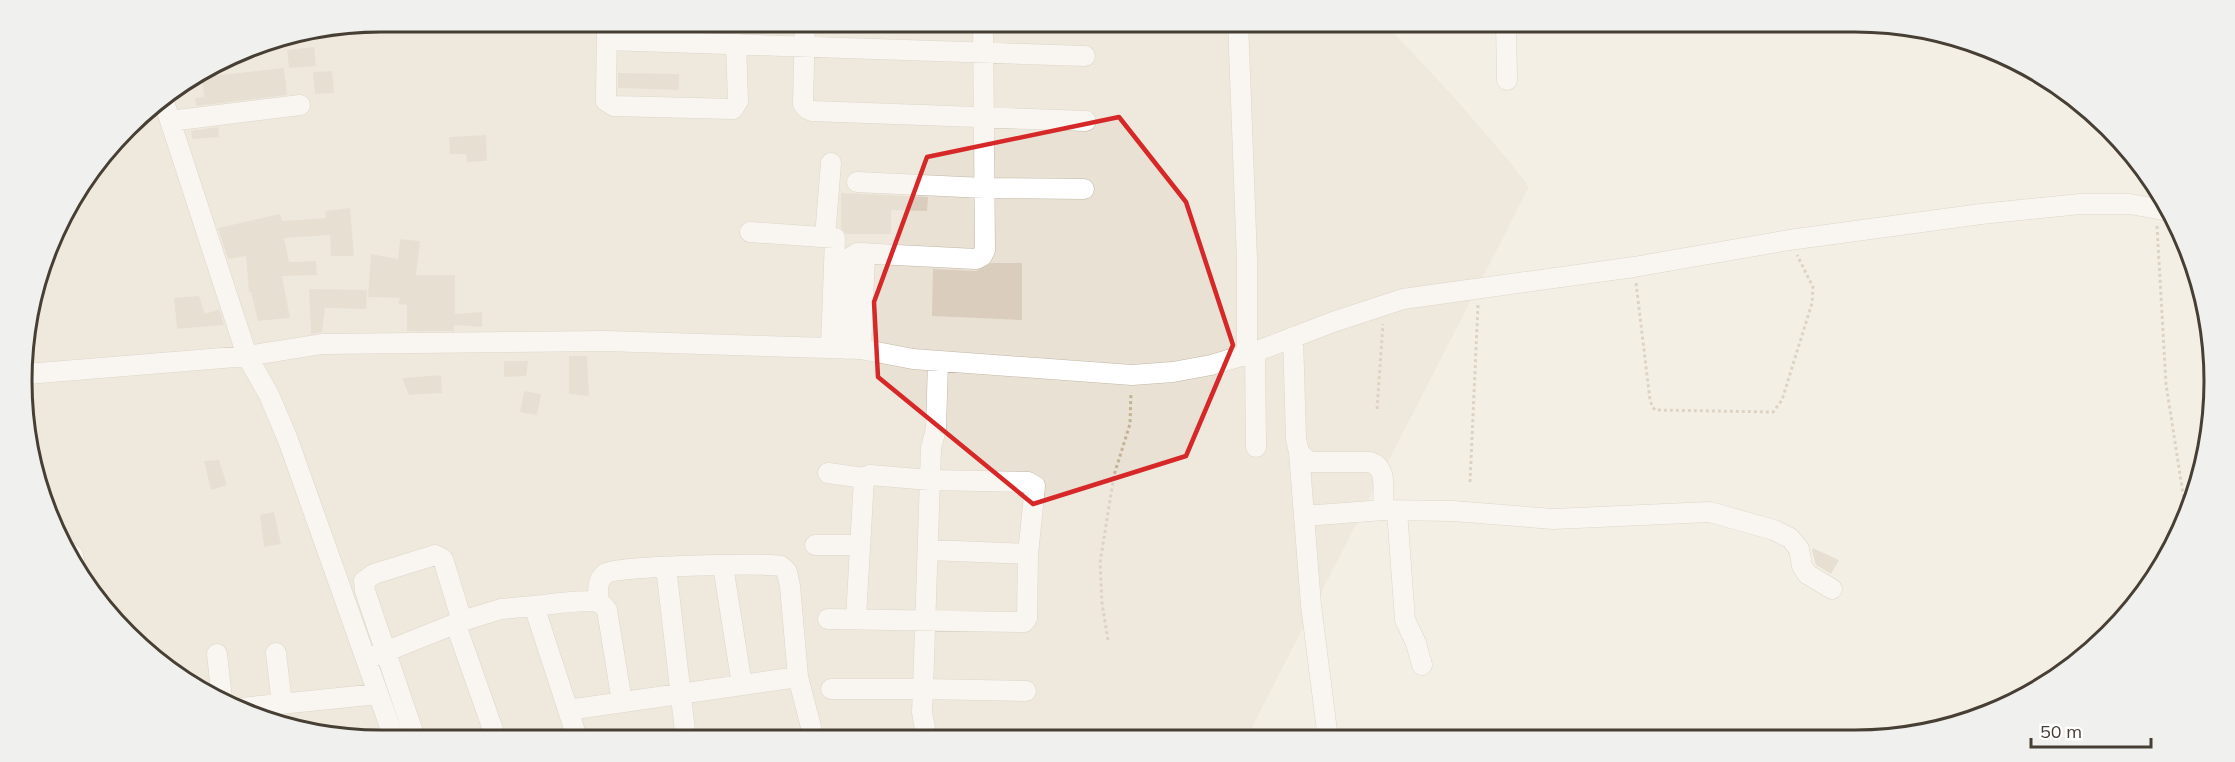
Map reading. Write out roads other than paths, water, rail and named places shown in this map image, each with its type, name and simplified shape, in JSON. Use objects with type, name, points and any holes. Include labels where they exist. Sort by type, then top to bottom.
[{"type":"street","points":[[607,32],[606,101],[614,106],[733,109],[738,101],[736,44]]},
{"type":"street","points":[[625,32],[736,44],[1085,56]]},
{"type":"street","points":[[805,32],[803,104],[807,110],[1086,121]]},
{"type":"street","points":[[846,349],[865,253],[979,258],[984,253],[986,243],[983,32]]},
{"type":"street","points":[[1238,32],[1256,447]]},
{"type":"street","points":[[1506,32],[1507,80]]},
{"type":"street","points":[[170,121],[300,105]]},
{"type":"street","points":[[165,106],[247,356],[269,395],[288,440],[367,659],[386,730]]},
{"type":"street","points":[[825,237],[831,163]]},
{"type":"street","points":[[857,182],[984,188],[1084,189]]},
{"type":"street","points":[[32,374],[247,356],[322,344],[606,341],[846,349],[913,359],[1132,375],[1173,372],[1211,365],[1251,353],[1403,299],[1634,267],[1789,240],[1981,214],[2080,204],[2130,204],[2159,209]]},
{"type":"street","points":[[750,232],[835,238],[846,349]]},
{"type":"street","points":[[1293,338],[1296,438],[1305,516],[1311,605],[1327,730]]},
{"type":"street","points":[[927,730],[935,480],[940,437],[936,429],[938,361]]},
{"type":"street","points":[[1299,452],[1303,458],[1311,462],[1370,462],[1382,470],[1382,498],[1390,511],[1405,620],[1416,643],[1422,665]]},
{"type":"street","points":[[828,472],[864,478],[870,475],[935,480],[1028,482],[1035,486],[1028,554],[1026,621],[828,619]]},
{"type":"street","points":[[856,618],[864,478]]},
{"type":"street","points":[[1305,516],[1390,511],[1453,511],[1553,519],[1710,512],[1774,530],[1790,538],[1799,549],[1802,566],[1807,574],[1832,590]]},
{"type":"street","points":[[815,545],[859,545]]},
{"type":"street","points":[[934,550],[1028,554]]},
{"type":"street","points":[[412,730],[364,584],[365,578],[374,574],[435,555],[443,559],[459,623],[493,730]]},
{"type":"street","points":[[599,603],[598,586],[603,574],[610,570],[778,565],[786,569],[790,586],[798,676],[812,730]]},
{"type":"street","points":[[723,566],[742,685]]},
{"type":"street","points":[[666,567],[685,730]]},
{"type":"street","points":[[367,659],[501,609],[590,601],[599,603],[607,610],[622,702]]},
{"type":"street","points":[[534,606],[574,730]]},
{"type":"street","points":[[276,653],[282,704]]},
{"type":"street","points":[[217,654],[221,692]]},
{"type":"street","points":[[568,710],[798,676]]},
{"type":"street","points":[[831,690],[927,689],[1026,692]]},
{"type":"street","points":[[254,707],[378,694]]}]
